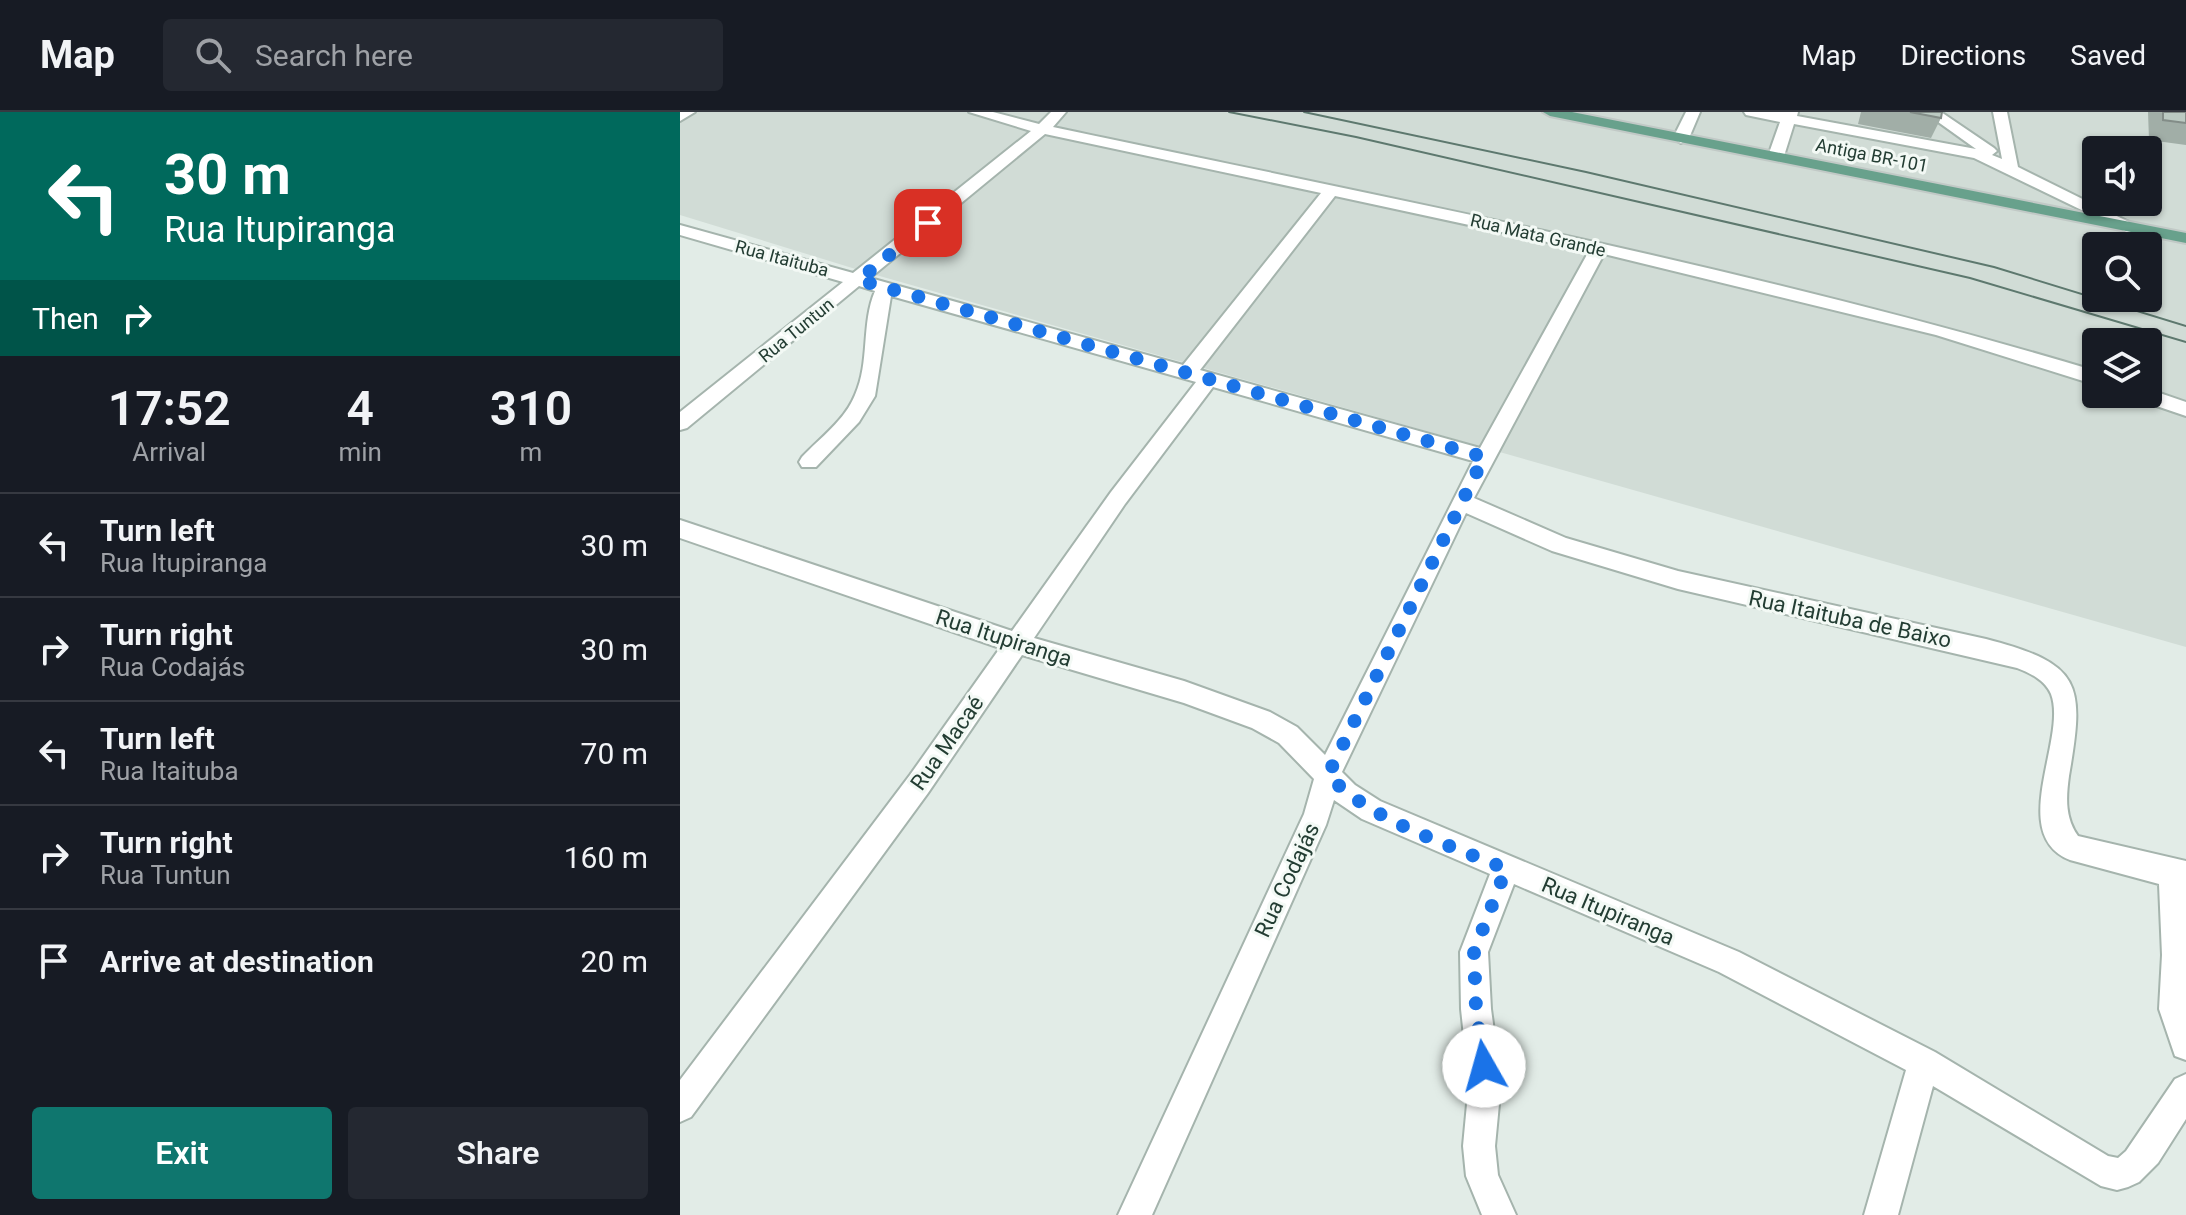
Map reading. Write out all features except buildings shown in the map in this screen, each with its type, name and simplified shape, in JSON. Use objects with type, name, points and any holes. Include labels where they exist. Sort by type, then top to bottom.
[{"type":"main road","name":"Antiga BR-101","points":[[1550,112],[2186,238]]},
{"type":"street","points":[[680,117],[688,112]]},
{"type":"street","name":"Rua Mata Grande","points":[[976,112],[1042,129],[1474,219],[1939,330],[2082,374]]},
{"type":"street","name":"Rua Tuntun","points":[[680,423],[859,280],[1059,112]]},
{"type":"street","points":[[1681,138],[1693,112]]},
{"type":"street","points":[[1751,112],[1790,116],[1974,153],[2133,228]]},
{"type":"street","points":[[1790,116],[1821,112]]},
{"type":"street","points":[[2000,112],[2011,166]]},
{"type":"street","points":[[1934,114],[2028,177]]},
{"type":"street","points":[[1776,156],[1790,116]]},
{"type":"street","name":"Rua Macaé","points":[[680,1106],[919,784],[1118,498],[1199,374],[1331,191]]},
{"type":"street","name":"Rua Itaituba","points":[[680,230],[1199,374],[1484,457]]},
{"type":"street","name":"Rua Codajás","points":[[1135,1215],[1313,826],[1328,775],[1484,457],[1598,249]]},
{"type":"street","points":[[809,462],[859,409],[869,386],[878,328],[877,304],[886,287]]},
{"type":"street","points":[[2162,401],[2186,409]]},
{"type":"street","name":"Rua Itaituba de Baixo","points":[[1461,502],[1560,545],[1640,569],[1730,593],[1986,649],[2040,669],[2053,677],[2066,701],[2057,766],[2056,830],[2070,847],[2179,874]]},
{"type":"street","name":"Rua Itupiranga","points":[[680,529],[1016,643],[1184,692],[1261,720],[1288,735],[1346,794],[1371,810],[1729,962],[1924,1063],[2080,1158],[2111,1173],[2119,1175],[2130,1171],[2186,1090]]},
{"type":"street","points":[[1499,1215],[1482,1176],[1479,1146],[1485,1083],[1476,1009],[1474,952],[1506,869]]},
{"type":"street","points":[[2179,874],[2174,1009],[2186,1045]]},
{"type":"street","points":[[1881,1215],[1924,1063]]},
{"type":"shaded area","points":[[680,112],[2186,112],[2186,647],[862,271],[680,215]]},
{"type":"tram line","points":[[1229,112],[1356,137],[1970,278],[2186,342]]},
{"type":"tram line","points":[[1304,112],[1586,172],[1994,267],[2186,326]]},
{"type":"route","points":[[928,223],[859,280],[1484,457],[1328,775],[1346,794],[1371,810],[1506,869],[1474,952],[1476,1009],[1484,1066]]}]
